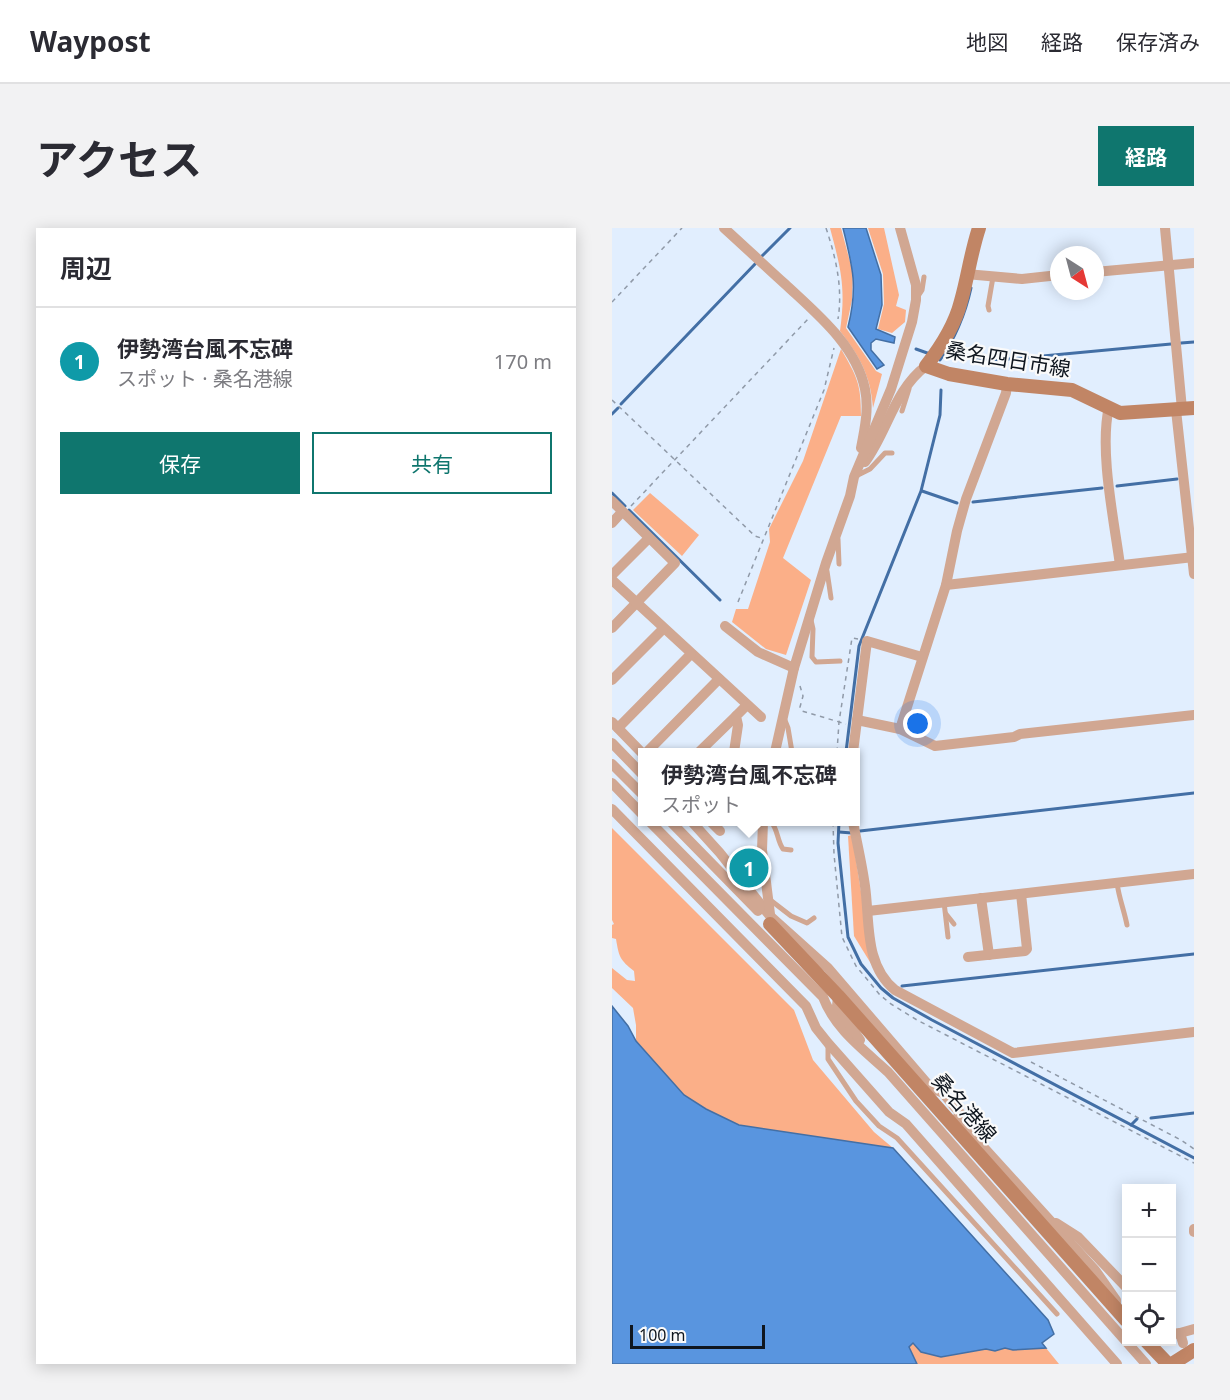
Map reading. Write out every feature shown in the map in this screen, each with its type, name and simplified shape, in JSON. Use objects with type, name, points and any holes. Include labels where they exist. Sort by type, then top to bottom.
[{"type":"main road","name":"桑名四日市線","points":[[979,228],[961,302],[930,368],[949,374],[1007,384],[1072,390],[1120,413],[1184,409]]},
{"type":"main road","name":"桑名港線","points":[[770,920],[1122,1315]]},
{"type":"main road","points":[[1152,1346],[1170,1364],[1182,1340]]},
{"type":"street","points":[[724,228],[815,312],[836,335],[854,360],[865,390],[867,410],[850,495],[794,668],[777,748]]},
{"type":"street","points":[[854,477],[891,388],[912,322],[916,300],[913,272],[900,228]]},
{"type":"street","points":[[1165,228],[1184,409],[1194,573]]},
{"type":"street","points":[[1104,271],[1194,263]]},
{"type":"street","points":[[966,274],[1022,279],[1050,276]]},
{"type":"street","points":[[854,477],[876,447],[904,387],[915,374],[930,368]]},
{"type":"street","points":[[900,729],[946,585],[966,499],[1006,393],[1007,384]]},
{"type":"street","points":[[1109,406],[1106,419],[1108,475],[1120,565]]},
{"type":"street","points":[[612,501],[675,563],[612,628]]},
{"type":"street","points":[[612,523],[623,513]]},
{"type":"street","points":[[612,574],[649,538]]},
{"type":"street","points":[[946,585],[1193,557]]},
{"type":"street","points":[[612,580],[761,717]]},
{"type":"street","points":[[725,626],[758,652],[794,668]]},
{"type":"street","points":[[612,680],[663,629]]},
{"type":"street","points":[[854,748],[867,640],[922,657]]},
{"type":"street","points":[[640,748],[615,725],[691,654]]},
{"type":"street","points":[[650,748],[719,679]]},
{"type":"street","points":[[704,748],[747,705]]},
{"type":"street","points":[[735,748],[738,725],[736,716]]},
{"type":"street","points":[[857,720],[900,729],[935,746],[1014,737],[1020,734],[1194,716]]},
{"type":"street","points":[[612,743],[638,770]]},
{"type":"street","points":[[612,764],[638,790]]},
{"type":"street","points":[[612,783],[638,810]]},
{"type":"street","points":[[612,809],[806,1006],[816,1028],[828,1043],[889,1112],[906,1124],[1117,1364]]},
{"type":"street","points":[[654,826],[823,997],[829,1013],[859,1048],[888,1072],[1146,1364]]},
{"type":"street","points":[[675,826],[770,920],[828,968],[931,1088],[943,1094],[965,1119],[963,1122]]},
{"type":"street","points":[[696,826],[720,853],[770,920]]},
{"type":"street","points":[[763,826],[762,850],[770,920]]},
{"type":"street","points":[[854,826],[873,955],[877,968],[895,990],[1013,1053],[1194,1032]]},
{"type":"street","points":[[868,910],[1194,874]]},
{"type":"street","points":[[969,957],[1027,949],[1021,894]]},
{"type":"street","points":[[981,898],[989,955]]},
{"type":"street","points":[[838,996],[837,1006],[869,1055]]},
{"type":"street","points":[[927,1098],[938,1101],[963,1122],[1095,1270],[1116,1300],[1122,1315]]},
{"type":"street","points":[[1046,1217],[1078,1236],[1122,1283]]},
{"type":"street","points":[[1182,1340],[1194,1329]]},
{"type":"lane","points":[[987,275],[989,310]]},
{"type":"lane","points":[[916,300],[922,290],[924,277]]},
{"type":"lane","points":[[902,411],[909,389],[904,387]]},
{"type":"lane","points":[[854,477],[870,469],[885,453],[892,453]]},
{"type":"lane","points":[[838,528],[839,564]]},
{"type":"lane","points":[[826,564],[831,598]]},
{"type":"lane","points":[[810,614],[813,628],[812,657],[816,662],[840,661]]},
{"type":"lane","points":[[783,717],[788,728],[791,748]]},
{"type":"lane","points":[[775,826],[780,846],[791,850]]},
{"type":"lane","points":[[1117,883],[1119,903],[1124,911],[1127,925]]},
{"type":"lane","points":[[767,898],[800,921],[807,923],[814,918]]},
{"type":"lane","points":[[944,902],[948,937]]},
{"type":"lane","points":[[946,914],[954,924]]},
{"type":"lane","points":[[828,1043],[828,1059],[856,1101],[879,1126],[897,1138],[1057,1314]]},
{"type":"path","points":[[612,302],[682,228]]},
{"type":"path","points":[[738,602],[824,390],[830,368],[840,305],[839,278],[826,228]]},
{"type":"path","points":[[623,513],[815,312]]},
{"type":"path","points":[[612,400],[755,536],[761,538],[764,536]]},
{"type":"path","points":[[837,748],[852,638]]},
{"type":"path","points":[[801,679],[803,696],[800,707],[802,711],[839,723]]},
{"type":"path","points":[[833,826],[842,937],[860,972],[880,995],[917,1020],[1194,1163]]},
{"type":"path","points":[[1031,1062],[1181,1140],[1194,1149]]},
{"type":"shaded area","points":[[830,228],[841,228],[853,273],[852,300],[846,328],[876,371],[882,374],[873,408],[870,386],[863,366],[840,331],[843,303],[841,279]]},
{"type":"shaded area","points":[[868,228],[884,228],[899,295],[896,306],[906,310],[905,322],[892,333],[878,329],[884,304],[883,274]]},
{"type":"shaded area","points":[[841,349],[857,381],[861,416],[841,416],[783,558],[811,580],[786,655],[766,649],[732,622],[736,609],[748,609],[770,542],[769,529],[803,461]]},
{"type":"shaded area","points":[[650,493],[699,535],[682,556],[633,510]]},
{"type":"shaded area","points":[[612,828],[794,1010],[813,1060],[874,1132],[893,1148],[739,1125],[684,1095],[636,1041],[633,1008],[612,988],[612,968],[627,980],[635,981],[634,971],[623,961],[616,939],[612,938],[612,925],[614,924],[612,920]]},
{"type":"shaded area","points":[[852,835],[873,967],[854,936],[848,836]]},
{"type":"shaded area","points":[[913,1343],[922,1352],[941,1357],[986,1349],[995,1351],[1005,1348],[1013,1350],[1046,1348],[1059,1364],[917,1364],[909,1347]]},
{"type":"water","points":[[843,228],[866,228],[881,275],[882,305],[876,329],[895,337],[894,343],[876,339],[871,343],[871,350],[884,365],[877,369],[848,327],[853,300],[853,278]]},
{"type":"water","points":[[612,1006],[628,1026],[636,1041],[684,1095],[706,1109],[739,1125],[893,1148],[1048,1320],[1054,1334],[1042,1343],[1046,1348],[1013,1350],[1005,1348],[995,1351],[986,1349],[941,1357],[921,1352],[913,1343],[909,1347],[917,1364],[612,1364]]},
{"type":"waterway","points":[[762,256],[790,228]]},
{"type":"waterway","points":[[621,404],[756,263]]},
{"type":"waterway","points":[[940,360],[959,326],[971,288]]},
{"type":"waterway","points":[[1181,343],[1194,342]]},
{"type":"waterway","points":[[967,358],[999,360],[1171,344]]},
{"type":"waterway","points":[[916,349],[930,354]]},
{"type":"waterway","points":[[846,748],[859,646],[921,491],[940,415],[941,390]]},
{"type":"waterway","points":[[612,414],[618,408]]},
{"type":"waterway","points":[[1117,486],[1177,479]]},
{"type":"waterway","points":[[973,502],[1102,488]]},
{"type":"waterway","points":[[922,491],[957,503]]},
{"type":"waterway","points":[[612,493],[625,506]]},
{"type":"waterway","points":[[629,510],[720,600]]},
{"type":"waterway","points":[[860,831],[1194,793]]},
{"type":"waterway","points":[[839,826],[838,843],[848,937],[861,964],[881,988],[893,998],[932,1020],[1194,1158]]},
{"type":"waterway","points":[[839,832],[852,833]]},
{"type":"waterway","points":[[902,986],[1194,954]]},
{"type":"waterway","points":[[1151,1118],[1194,1113]]},
{"type":"waterway","points":[[1131,1125],[1137,1119]]},
{"type":"place","name":"伊勢湾台風不忘碑","points":[[749,868]]}]
